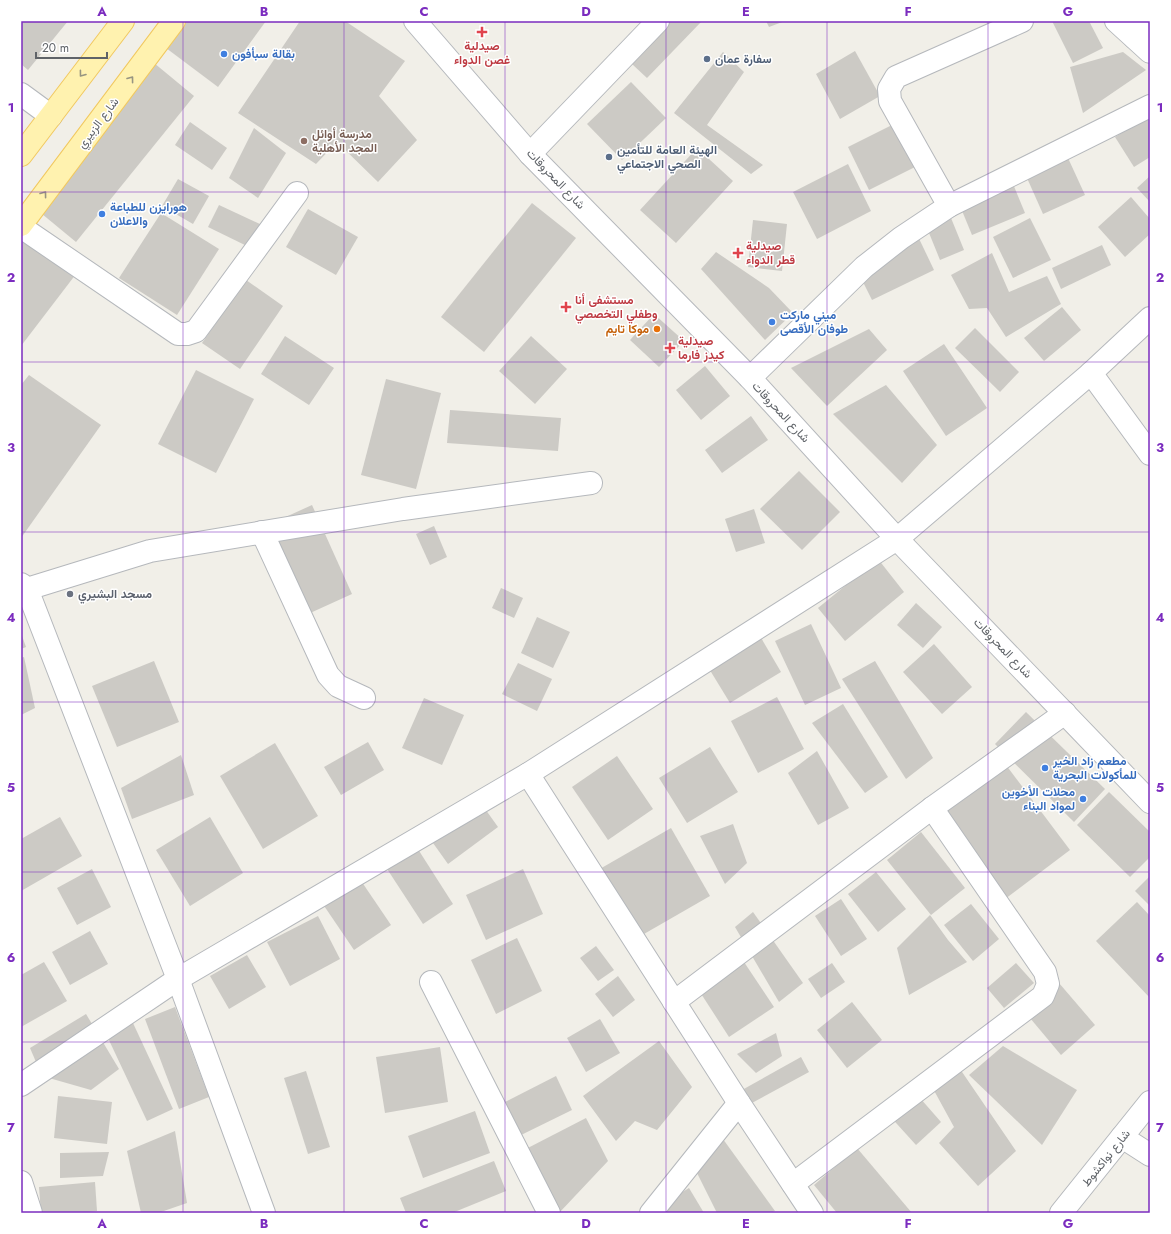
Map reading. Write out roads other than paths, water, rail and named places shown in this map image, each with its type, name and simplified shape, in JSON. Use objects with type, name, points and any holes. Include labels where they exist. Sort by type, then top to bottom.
[{"type":"main road","points":[[21,156],[123,21]]},
{"type":"main road","name":"شارع الزبيري","points":[[21,226],[174,21]]},
{"type":"street","name":"شارع المحروقات","points":[[415,21],[530,154],[750,378],[897,539],[1150,802]]},
{"type":"street","points":[[530,154],[658,21]]},
{"type":"street","points":[[949,206],[890,101],[889,89],[896,77],[1022,21]]},
{"type":"street","points":[[1116,21],[1142,45],[1149,21]]},
{"type":"street","points":[[21,94],[51,116]]},
{"type":"street","points":[[750,378],[864,267],[901,238],[949,206],[1150,106]]},
{"type":"street","points":[[21,226],[178,334],[187,334],[196,331],[298,193]]},
{"type":"street","points":[[21,1086],[178,979],[528,774],[897,539],[1091,373],[1150,318]]},
{"type":"street","points":[[1091,373],[1150,454]]},
{"type":"street","points":[[264,1213],[178,979],[24,587],[150,551],[403,509],[591,483]]},
{"type":"street","points":[[262,532],[328,675],[338,686],[364,698]]},
{"type":"street","points":[[674,1002],[932,808],[1065,713]]},
{"type":"street","points":[[528,774],[739,1103],[812,1213]]},
{"type":"street","points":[[793,1184],[1042,996],[1048,984],[1045,972],[932,808]]},
{"type":"street","points":[[431,982],[548,1213]]},
{"type":"street","name":"شارع نواكشوط","points":[[1061,1213],[1150,1102]]},
{"type":"street","points":[[651,1213],[739,1103]]},
{"type":"street","points":[[1122,1137],[1150,1156]]},
{"type":"street","points":[[21,1182],[31,1213]]},
{"type":"place","name":"صيدلية غصن الدواء","points":[[482,32]]},
{"type":"place","name":"بقالة سبأفون","points":[[224,54]]},
{"type":"place","name":"سفارة عمان","points":[[707,59]]},
{"type":"place","name":"مدرسة أوائل المجد الأهلية","points":[[304,141]]},
{"type":"place","name":"الهيئة العامة للتأمين الصحي الاجتماعي","points":[[609,157]]},
{"type":"place","name":"هورايزن للطباعة والاعلان","points":[[102,214]]},
{"type":"place","name":"صيدلية قطر الدواء","points":[[738,253]]},
{"type":"place","name":"مستشفى أنا وطفلي التخصصي","points":[[566,307]]},
{"type":"place","name":"ميني ماركت طوفان الأقصى","points":[[772,322]]},
{"type":"place","name":"موكا تايم","points":[[657,329]]},
{"type":"place","name":"صيدلية كيدز فارما","points":[[670,348]]},
{"type":"place","name":"مسجد البشيري","points":[[70,594]]},
{"type":"place","name":"مطعم زاد الخير للمأكولات البحرية","points":[[1045,768]]},
{"type":"place","name":"محلات الأخوين لمواد البناء","points":[[1083,799]]}]
